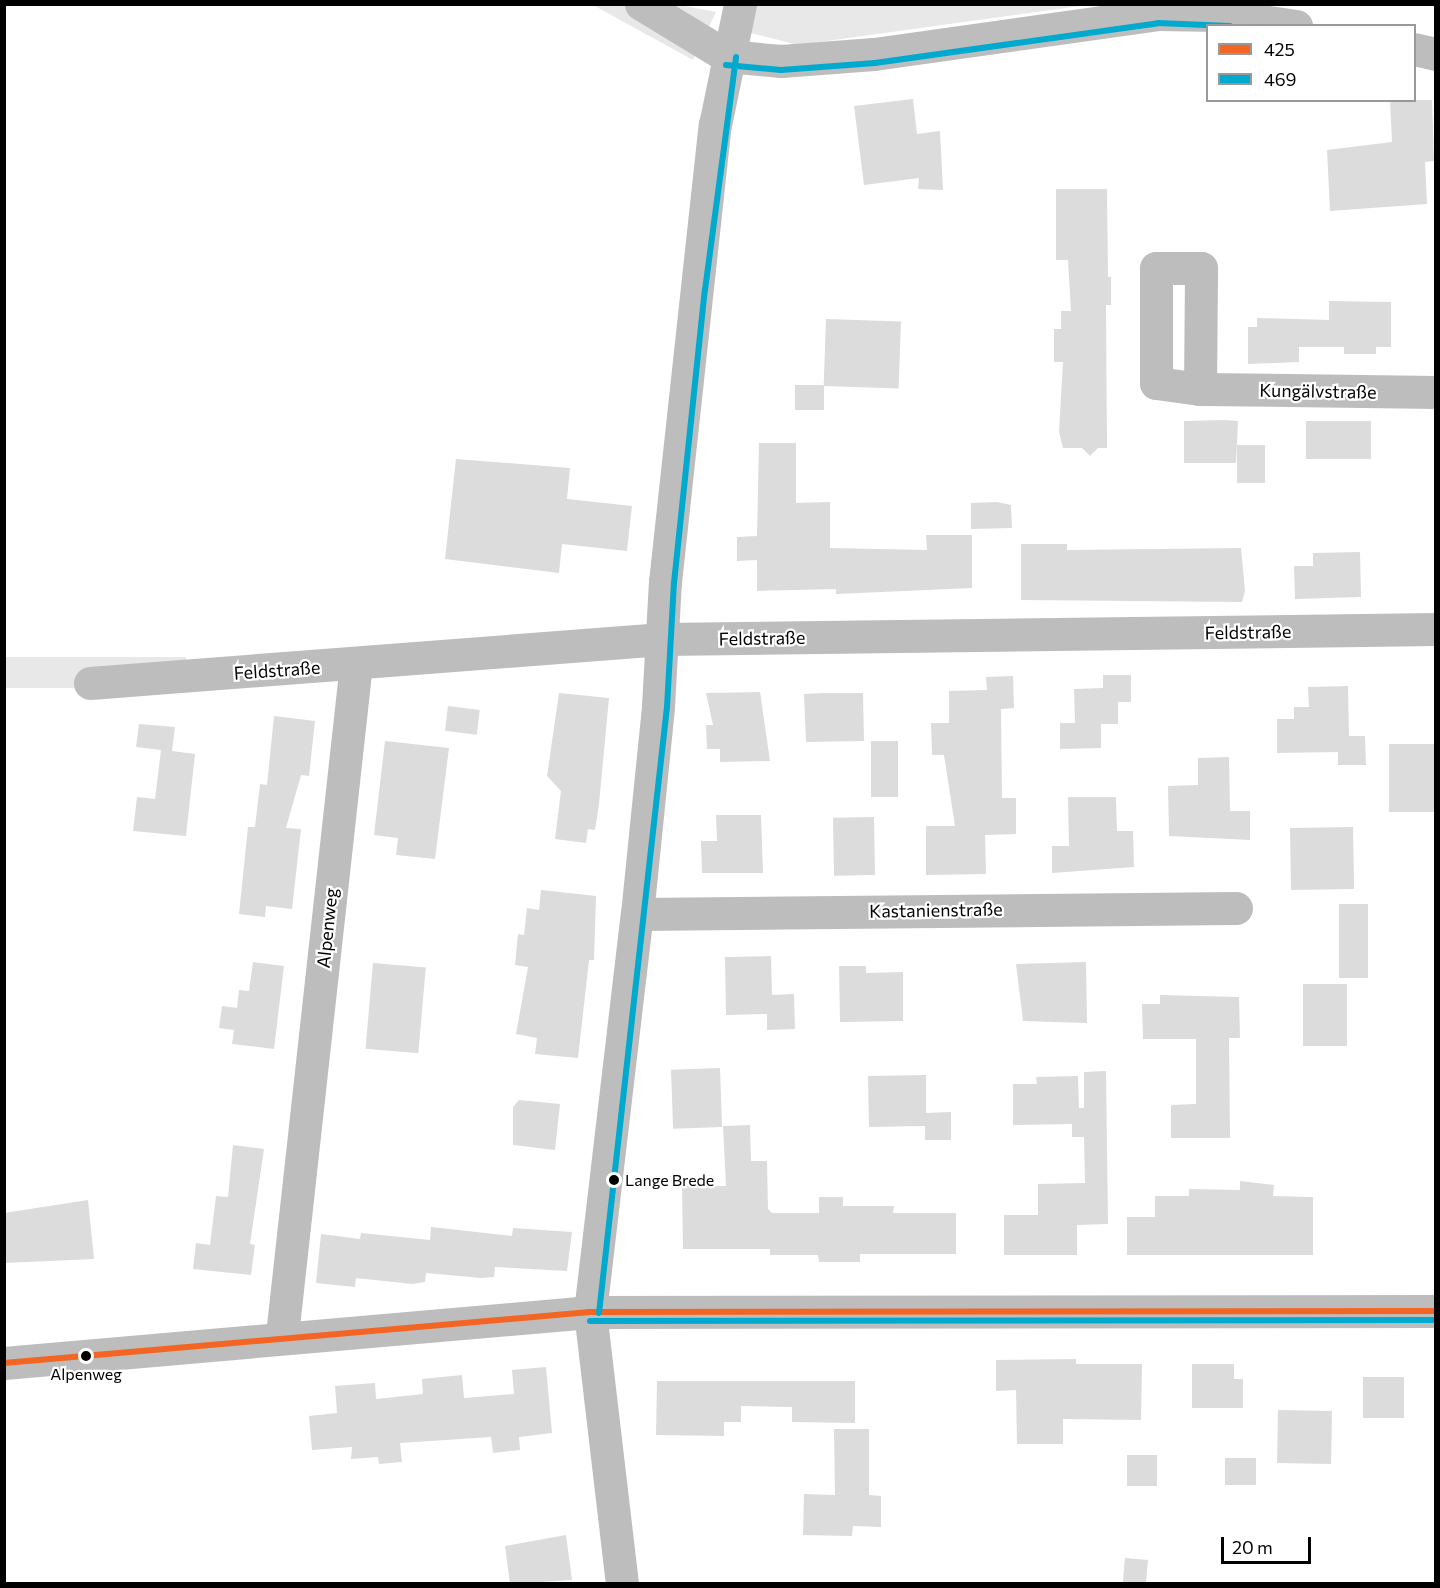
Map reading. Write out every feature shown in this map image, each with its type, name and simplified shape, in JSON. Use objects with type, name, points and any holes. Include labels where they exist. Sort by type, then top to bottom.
[{"type":"street","points":[[641,4],[727,56],[781,61],[874,54],[1157,14],[1220,15],[1282,24]]},
{"type":"street","points":[[622,1584],[590,1312],[637,914],[700,254],[727,56],[740,4]]},
{"type":"street","points":[[1416,49],[1436,54]]},
{"type":"street","name":"Kungälvstraße","points":[[1200,389],[1436,392]]},
{"type":"street","name":"Feldstraße","points":[[90,683],[662,639],[1436,629]]},
{"type":"street","name":"Alpenweg","points":[[282,1335],[356,664]]},
{"type":"street","name":"Kastanienstraße","points":[[637,914],[1236,908]]},
{"type":"street","points":[[4,1363],[282,1335],[590,1312],[1436,1311]]},
{"type":"shaded area","points":[[593,5],[679,5],[716,12],[693,60]]},
{"type":"shaded area","points":[[749,5],[1087,5],[798,45],[743,31]]},
{"type":"shaded area","points":[[4,657],[186,657],[186,688],[4,688]]},
{"type":"building","points":[[913,99],[917,134],[940,131],[943,190],[918,189],[919,178],[864,185],[854,106]]},
{"type":"building","points":[[1432,100],[1434,161],[1425,162],[1427,204],[1330,211],[1327,150],[1392,142],[1390,102]]},
{"type":"building","points":[[1056,189],[1107,189],[1108,277],[1111,277],[1111,305],[1106,305],[1107,448],[1098,448],[1090,456],[1082,448],[1063,448],[1059,432],[1063,362],[1054,362],[1054,329],[1061,329],[1061,311],[1071,311],[1068,260],[1056,260]]},
{"type":"building","points":[[1329,301],[1391,302],[1391,347],[1376,347],[1376,354],[1344,354],[1344,347],[1299,347],[1299,362],[1248,364],[1248,327],[1257,327],[1257,318],[1329,320]]},
{"type":"building","points":[[826,319],[901,322],[899,389],[824,386]]},
{"type":"building","points":[[795,385],[824,385],[824,410],[795,410]]},
{"type":"building","points":[[1184,421],[1238,421],[1236,463],[1184,463]]},
{"type":"building","points":[[1306,421],[1371,421],[1371,459],[1306,459]]},
{"type":"building","points":[[759,443],[796,443],[796,503],[830,502],[830,548],[927,550],[926,535],[972,535],[972,588],[836,594],[836,589],[757,591],[757,560],[737,561],[737,537],[757,536]]},
{"type":"building","points":[[1237,445],[1265,445],[1265,483],[1237,483]]},
{"type":"building","points":[[456,459],[570,468],[567,499],[632,506],[627,551],[562,544],[559,573],[445,559]]},
{"type":"building","points":[[997,502],[1011,505],[1012,528],[971,529],[971,503]]},
{"type":"building","points":[[1021,544],[1067,544],[1067,550],[1241,548],[1245,591],[1242,602],[1021,600]]},
{"type":"building","points":[[1360,552],[1361,597],[1295,599],[1294,566],[1313,566],[1313,553]]},
{"type":"building","points":[[1103,675],[1131,675],[1131,702],[1118,702],[1118,724],[1101,724],[1101,748],[1060,749],[1060,723],[1075,723],[1074,689],[1103,688]]},
{"type":"building","points":[[1013,676],[1014,708],[1001,709],[1002,798],[1016,798],[1016,834],[985,835],[986,874],[926,875],[926,826],[955,826],[944,755],[932,755],[931,723],[949,723],[949,691],[987,690],[986,677]]},
{"type":"building","points":[[1348,686],[1349,736],[1365,736],[1366,765],[1338,765],[1338,752],[1277,753],[1277,719],[1294,719],[1294,707],[1309,707],[1308,687]]},
{"type":"building","points":[[760,692],[770,761],[720,762],[720,749],[707,749],[706,725],[713,725],[706,693]]},
{"type":"building","points":[[559,693],[609,698],[595,830],[588,829],[586,843],[555,839],[561,791],[547,776]]},
{"type":"building","points":[[863,693],[864,741],[806,742],[804,694]]},
{"type":"building","points":[[448,706],[480,710],[477,735],[445,731]]},
{"type":"building","points":[[274,716],[315,721],[309,776],[301,775],[286,828],[301,829],[292,909],[266,906],[265,917],[239,914],[248,827],[255,827],[260,784],[267,785]]},
{"type":"building","points":[[139,724],[175,727],[172,751],[195,754],[186,836],[133,831],[137,797],[155,799],[161,750],[136,747]]},
{"type":"building","points":[[385,741],[449,748],[435,859],[396,855],[398,838],[374,835]]},
{"type":"building","points":[[871,741],[898,741],[898,797],[871,797]]},
{"type":"building","points":[[1389,744],[1436,744],[1436,812],[1389,812]]},
{"type":"building","points":[[1229,757],[1230,811],[1250,811],[1250,840],[1169,836],[1168,786],[1198,785],[1198,758]]},
{"type":"building","points":[[1068,797],[1116,797],[1117,831],[1133,831],[1134,867],[1052,873],[1052,846],[1069,846]]},
{"type":"building","points":[[716,815],[761,815],[763,873],[702,873],[701,841],[717,841]]},
{"type":"building","points":[[874,817],[875,875],[834,876],[833,818]]},
{"type":"building","points":[[1353,827],[1354,889],[1291,890],[1290,828]]},
{"type":"building","points":[[541,890],[596,896],[594,960],[589,960],[578,1058],[535,1054],[537,1038],[516,1034],[528,967],[515,965],[518,934],[524,935],[527,908],[539,910]]},
{"type":"building","points":[[1339,904],[1368,904],[1368,978],[1339,978]]},
{"type":"building","points":[[771,956],[772,995],[794,994],[795,1029],[767,1030],[767,1014],[726,1015],[725,957]]},
{"type":"building","points":[[253,962],[284,966],[274,1049],[232,1044],[234,1030],[219,1028],[222,1006],[237,1008],[239,990],[249,991]]},
{"type":"building","points":[[1086,962],[1087,1023],[1023,1021],[1016,964]]},
{"type":"building","points":[[373,963],[426,968],[418,1053],[366,1049]]},
{"type":"building","points":[[839,966],[866,966],[866,973],[903,972],[903,1021],[840,1022]]},
{"type":"building","points":[[1303,984],[1347,984],[1347,1046],[1303,1046]]},
{"type":"building","points":[[1160,995],[1239,997],[1240,1038],[1229,1038],[1230,1138],[1171,1138],[1171,1105],[1196,1104],[1196,1039],[1143,1039],[1142,1004],[1160,1004]]},
{"type":"building","points":[[720,1068],[722,1127],[673,1129],[671,1070]]},
{"type":"building","points":[[1106,1071],[1108,1224],[1077,1225],[1077,1255],[1004,1255],[1004,1215],[1038,1215],[1038,1184],[1085,1183],[1084,1137],[1072,1137],[1072,1124],[1013,1125],[1013,1084],[1037,1084],[1036,1077],[1078,1076],[1079,1108],[1084,1108],[1084,1072]]},
{"type":"building","points":[[926,1075],[926,1113],[951,1112],[951,1140],[925,1140],[925,1126],[869,1127],[868,1076]]},
{"type":"building","points":[[519,1100],[560,1104],[555,1150],[513,1145],[513,1107]]},
{"type":"building","points":[[750,1125],[751,1161],[767,1161],[768,1209],[772,1213],[819,1213],[819,1197],[843,1197],[843,1206],[894,1206],[893,1213],[956,1213],[956,1254],[860,1254],[860,1262],[819,1262],[818,1255],[770,1255],[770,1249],[683,1249],[682,1186],[726,1186],[723,1126]]},
{"type":"building","points":[[233,1145],[264,1149],[250,1244],[255,1245],[251,1275],[193,1269],[196,1243],[210,1245],[216,1196],[228,1197]]},
{"type":"building","points":[[1240,1181],[1274,1185],[1273,1196],[1313,1197],[1313,1255],[1127,1255],[1127,1217],[1155,1217],[1155,1196],[1189,1196],[1189,1189],[1240,1190]]},
{"type":"building","points":[[88,1200],[94,1259],[4,1263],[4,1213]]},
{"type":"building","points":[[431,1227],[512,1236],[513,1228],[572,1232],[567,1271],[495,1267],[494,1277],[426,1273],[425,1282],[412,1284],[356,1278],[355,1287],[316,1283],[321,1234],[360,1239],[361,1233],[430,1240]]},
{"type":"building","points":[[1076,1359],[1076,1364],[1142,1364],[1141,1420],[1063,1419],[1063,1444],[1017,1444],[1016,1390],[996,1391],[996,1360]]},
{"type":"building","points":[[1192,1364],[1234,1364],[1234,1379],[1243,1379],[1243,1408],[1192,1408]]},
{"type":"building","points":[[546,1367],[552,1433],[519,1437],[520,1450],[493,1453],[491,1437],[400,1443],[402,1462],[379,1464],[378,1457],[351,1459],[352,1447],[312,1450],[309,1416],[337,1413],[335,1386],[375,1383],[376,1399],[423,1394],[422,1379],[462,1375],[464,1398],[514,1394],[512,1370]]},
{"type":"building","points":[[1363,1377],[1404,1377],[1404,1418],[1363,1418]]},
{"type":"building","points":[[657,1381],[855,1381],[855,1423],[792,1422],[792,1407],[741,1406],[741,1422],[724,1422],[724,1436],[656,1435]]},
{"type":"building","points":[[1278,1410],[1332,1411],[1331,1464],[1277,1463]]},
{"type":"building","points":[[834,1429],[869,1429],[869,1495],[881,1496],[881,1527],[853,1526],[852,1536],[803,1535],[804,1494],[835,1495]]},
{"type":"building","points":[[1127,1455],[1157,1455],[1157,1486],[1127,1486]]},
{"type":"building","points":[[1225,1458],[1256,1458],[1256,1485],[1225,1485]]},
{"type":"building","points":[[566,1535],[572,1580],[510,1584],[505,1546]]},
{"type":"building","points":[[1125,1558],[1148,1560],[1146,1584],[1123,1584]]},
{"type":"transit line","name":"469","points":[[726,65],[781,70],[875,63],[1158,23],[1206,25]]},
{"type":"transit line","name":"469","points":[[599,1313],[667,707],[674,583],[705,290],[736,57]]},
{"type":"transit line","name":"425","points":[[4,1363],[590,1312],[1436,1311]]},
{"type":"transit line","name":"469","points":[[590,1321],[1436,1320]]},
{"type":"place","name":"Lange Brede","points":[[614,1180]]},
{"type":"place","name":"Alpenweg","points":[[86,1356]]}]
